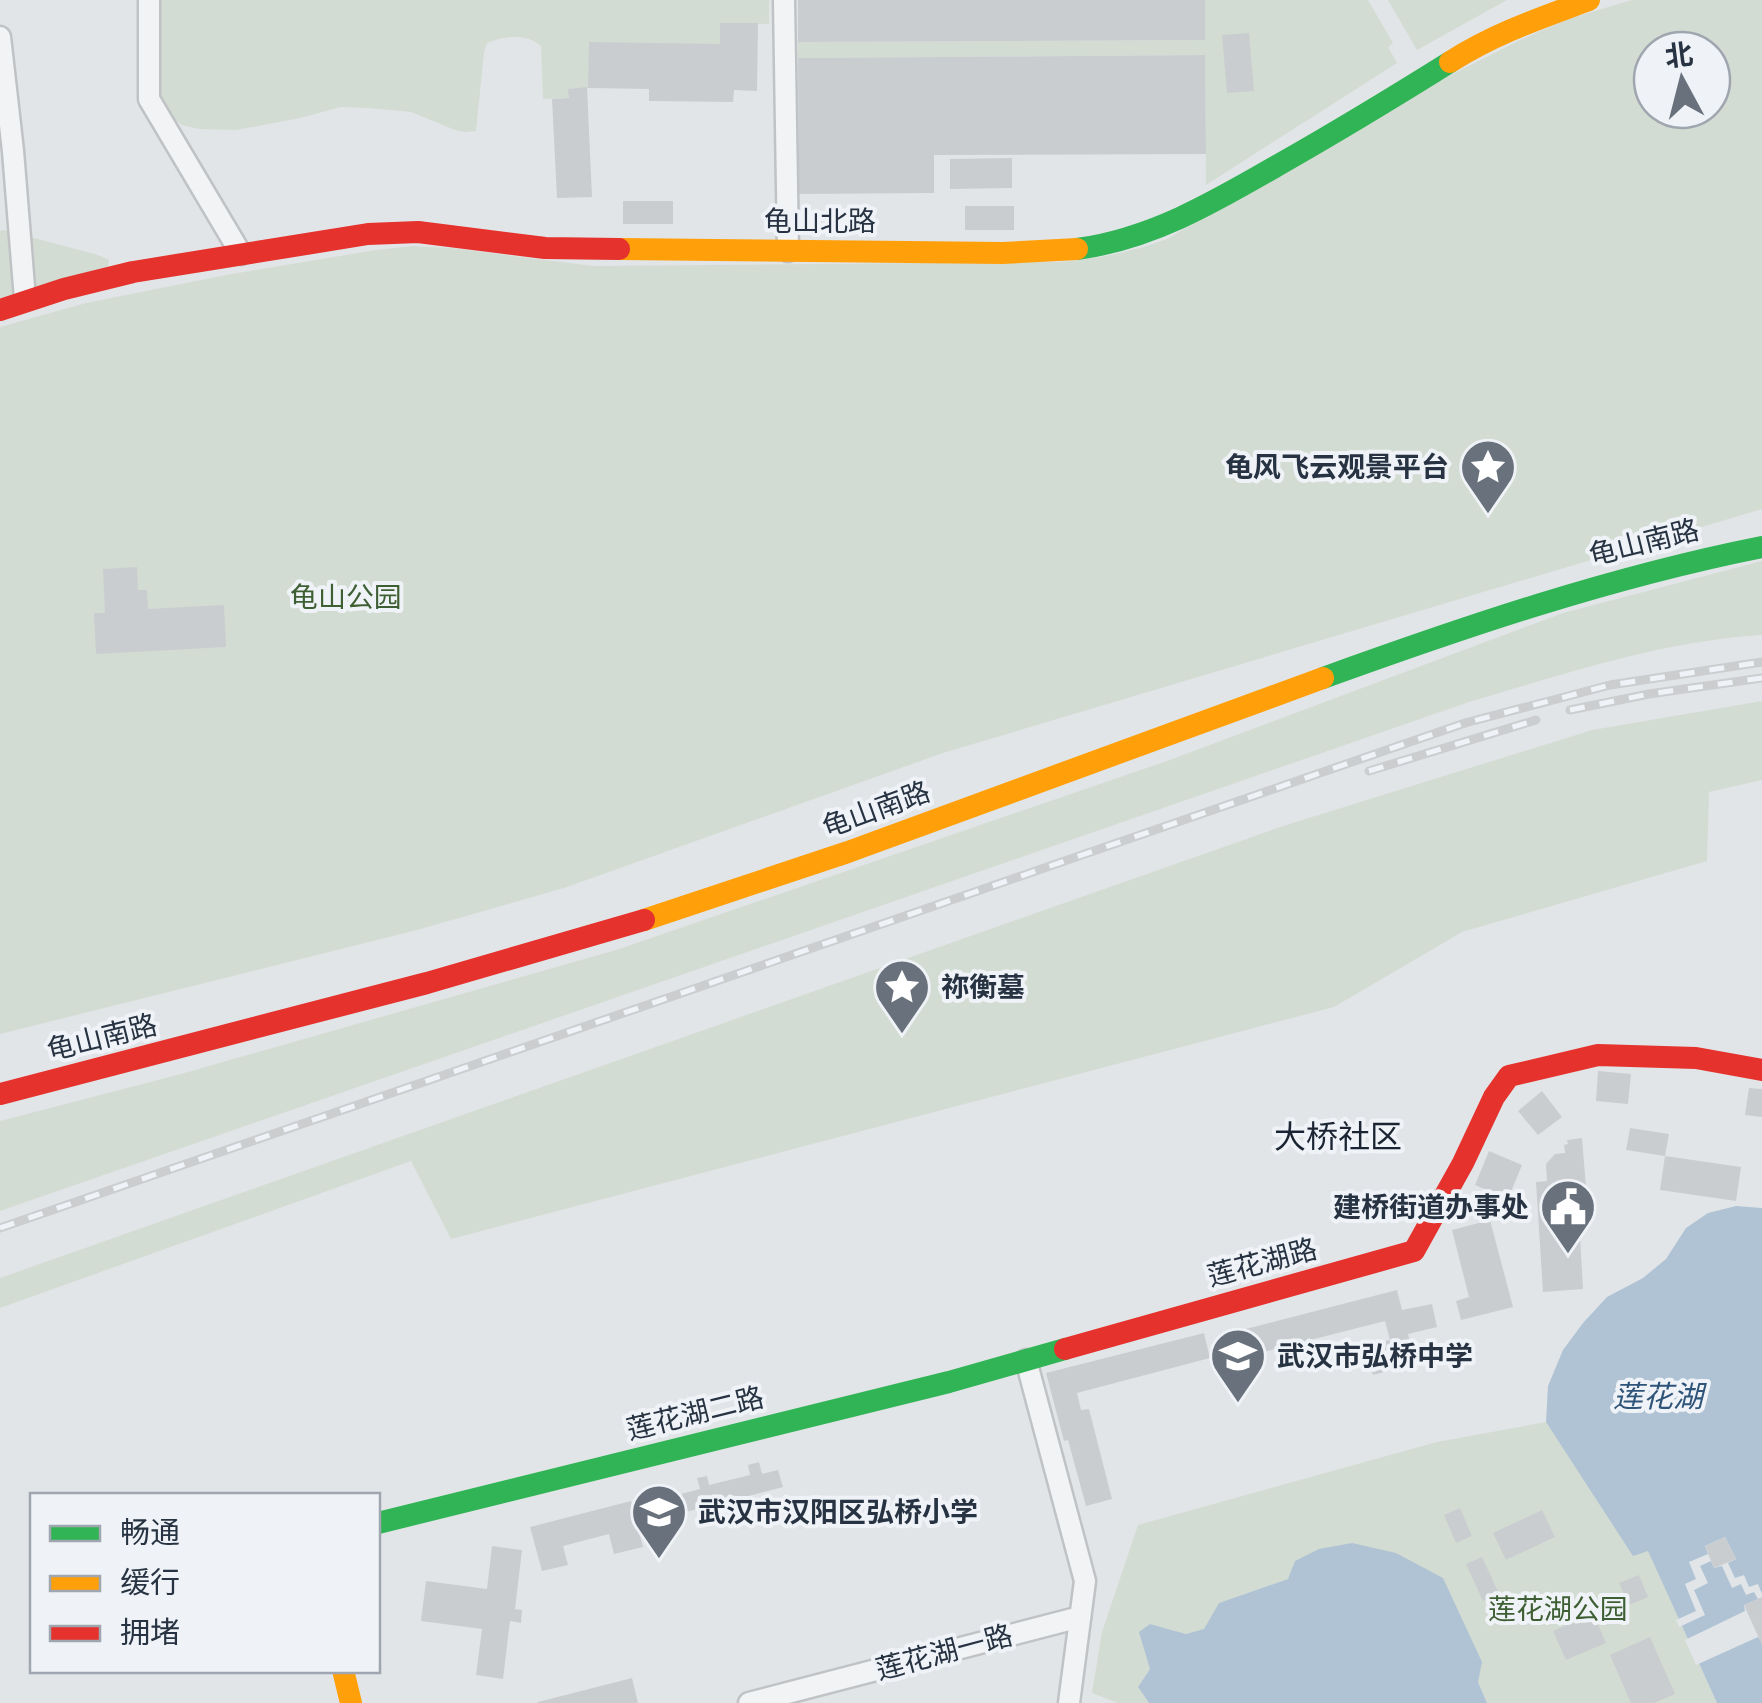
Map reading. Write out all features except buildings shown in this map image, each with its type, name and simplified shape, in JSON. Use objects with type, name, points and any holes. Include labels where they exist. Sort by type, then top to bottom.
[{"type":"main road","name":"龟山北路","points":[[0,310],[98,281],[241,254],[401,232],[434,232],[546,248],[1002,253],[1107,245],[1198,210],[1362,117],[1482,41],[1588,0]]},
{"type":"main road","name":"龟山南路","points":[[891,813],[1568,581],[1663,554],[1762,535]]},
{"type":"main road","name":"龟山南路","points":[[0,1094],[542,952],[842,854],[1557,596],[1666,566],[1762,547]]},
{"type":"main road","name":"龟山南路","points":[[0,1072],[385,974],[506,940],[710,874]]},
{"type":"main road","name":"莲花湖路","points":[[1026,1360],[1414,1251],[1494,1097],[1510,1076],[1598,1055],[1696,1058],[1762,1070]]},
{"type":"main road","name":"莲花湖二路","points":[[380,1522],[1026,1360]]},
{"type":"main road","points":[[344,1673],[351,1703]]},
{"type":"street","points":[[149,0],[149,99],[241,254]]},
{"type":"street","points":[[784,0],[788,251]]},
{"type":"street","points":[[0,37],[25,300]]},
{"type":"street","points":[[1026,1360],[1085,1581],[1070,1703]]},
{"type":"street","name":"莲花湖一路","points":[[749,1703],[1080,1617]]},
{"type":"green space","points":[[154,0],[769,0],[769,24],[720,23],[720,44],[588,88],[569,89],[569,98],[543,99],[541,46],[522,37],[487,43],[476,131],[455,130],[411,112],[341,107],[236,130],[199,129],[182,125],[163,110],[155,94]]},
{"type":"green space","points":[[1205,0],[1368,0],[1393,43],[1388,47],[1397,63],[1206,185],[1205,55],[798,58],[798,42],[1205,40]]},
{"type":"green space","points":[[1388,0],[1507,0],[1417,50]]},
{"type":"green space","name":"龟山公园","points":[[1632,0],[1762,0],[1762,509],[943,753],[564,888],[417,930],[0,1034],[0,327],[86,303],[226,275],[413,246],[593,266],[1057,262],[1113,255],[1167,239],[1437,82],[1568,19]]},
{"type":"green space","points":[[0,231],[98,255],[109,260],[108,269],[0,298]]},
{"type":"green space","points":[[1762,561],[1762,635],[1651,651],[1469,702],[0,1211],[0,1121],[181,1074],[616,950],[1167,761],[1563,613]]},
{"type":"green space","points":[[1762,701],[1762,780],[1709,792],[1707,861],[1462,932],[1334,1007],[451,1239],[411,1161],[0,1308],[0,1278],[1283,826],[1592,730]]},
{"type":"green space","name":"莲花湖公园","points":[[1546,1422],[1633,1555],[1648,1550],[1717,1703],[1487,1703],[1478,1682],[1288,1579],[1219,1603],[1205,1629],[1186,1634],[1150,1624],[1150,1669],[1138,1687],[1149,1703],[1118,1703],[1092,1693],[1102,1632],[1138,1525],[1437,1442]]},
{"type":"water","name":"莲花湖","points":[[1736,1206],[1762,1208],[1762,1703],[1717,1703],[1648,1551],[1633,1556],[1546,1422],[1548,1386],[1563,1350],[1583,1323],[1607,1297],[1643,1278],[1666,1259],[1686,1228],[1708,1213]]},
{"type":"water","points":[[1352,1543],[1396,1553],[1443,1578],[1482,1662],[1478,1682],[1487,1703],[1149,1703],[1138,1687],[1150,1669],[1139,1632],[1150,1624],[1186,1634],[1204,1629],[1219,1603],[1288,1579],[1295,1561],[1319,1549]]},
{"type":"pier","points":[[1725,1537],[1736,1559],[1728,1563],[1735,1578],[1744,1575],[1749,1587],[1758,1584],[1762,1594],[1762,1642],[1758,1637],[1696,1665],[1685,1640],[1745,1611],[1744,1605],[1758,1599],[1754,1592],[1746,1595],[1741,1584],[1732,1588],[1722,1566],[1714,1568],[1711,1561],[1700,1566],[1708,1583],[1694,1590],[1705,1615],[1679,1627],[1676,1620],[1696,1611],[1685,1584],[1696,1579],[1689,1562],[1708,1554],[1705,1546]]},
{"type":"railway","points":[[0,1228],[1465,723],[1610,685],[1762,662]]},
{"type":"railway","points":[[1570,710],[1762,678]]},
{"type":"railway","points":[[1369,771],[1536,720]]},
{"type":"traffic: fast","points":[[1077,249],[1131,237],[1207,205],[1450,62]]},
{"type":"traffic: fast","points":[[1323,678],[1540,604],[1762,547]]},
{"type":"traffic: fast","points":[[380,1523],[949,1382],[1065,1349]]},
{"type":"traffic: slow","points":[[1450,62],[1501,35],[1589,0]]},
{"type":"traffic: slow","points":[[619,249],[1003,253],[1077,249]]},
{"type":"traffic: slow","points":[[644,920],[848,852],[1323,678]]},
{"type":"traffic: slow","points":[[344,1673],[351,1703]]},
{"type":"traffic: jam","points":[[0,310],[133,272],[368,234],[418,232],[545,248],[619,249]]},
{"type":"traffic: jam","points":[[0,1094],[427,983],[644,920]]},
{"type":"traffic: jam","points":[[1065,1349],[1414,1251],[1494,1097],[1509,1076],[1598,1055],[1696,1058],[1762,1070]]},
{"type":"place","name":"龟风飞云观景平台","points":[[1488,516]]},
{"type":"place","name":"祢衡墓","points":[[902,1036]]},
{"type":"place","name":"建桥街道办事处","points":[[1568,1256]]},
{"type":"place","name":"武汉市弘桥中学","points":[[1238,1405]]},
{"type":"place","name":"武汉市汉阳区弘桥小学","points":[[659,1561]]},
{"type":"district","name":"大桥社区","points":[[1338,1136]]}]
